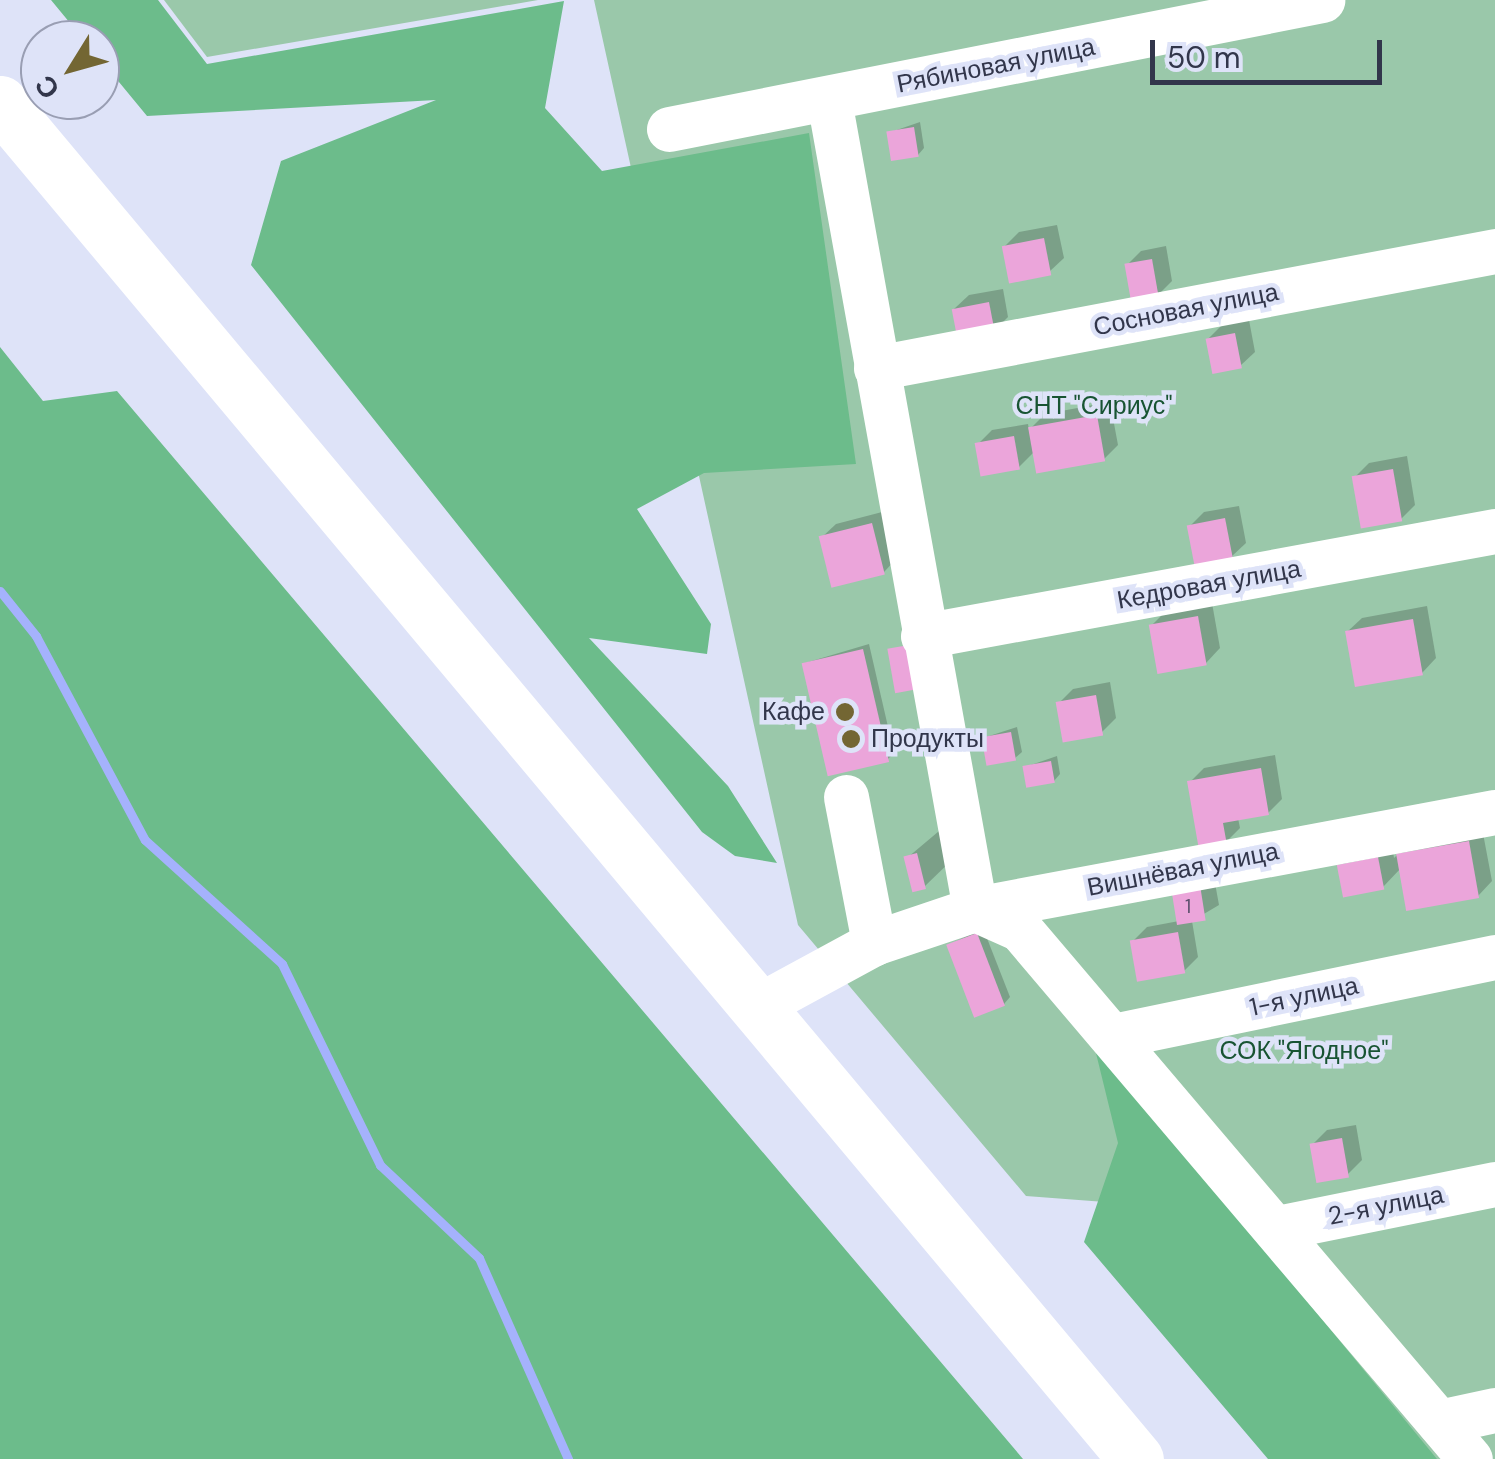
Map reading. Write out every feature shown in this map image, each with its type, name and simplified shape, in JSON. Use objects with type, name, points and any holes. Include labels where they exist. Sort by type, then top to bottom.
[{"type":"main road","points":[[0,103],[1136,1459]]},
{"type":"street","name":"Рябиновая улица","points":[[669,129],[1322,0]]},
{"type":"street","points":[[829,100],[974,909],[1020,929],[1470,1459]]},
{"type":"street","name":"Сосновая улица","points":[[876,368],[1495,252]]},
{"type":"street","name":"Кедровая улица","points":[[923,636],[1495,530]]},
{"type":"street","points":[[846,797],[874,943]]},
{"type":"street","name":"Вишнёвая улица","points":[[758,1006],[874,943],[974,909],[1495,812]]},
{"type":"street","name":"1-я улица","points":[[1113,1036],[1495,957]]},
{"type":"street","name":"2-я улица","points":[[1277,1228],[1495,1184]]},
{"type":"street","points":[[1439,1422],[1495,1410]]},
{"type":"green space","points":[[51,0],[158,0],[207,64],[564,1],[545,108],[602,171],[809,133],[856,464],[704,473],[637,509],[711,624],[707,654],[589,638],[728,786],[777,863],[735,856],[702,832],[251,265],[281,161],[436,100],[147,116],[120,83],[120,20],[68,20]]},
{"type":"green space","points":[[164,0],[538,0],[207,57]]},
{"type":"green space","name":"СНТ \"Сириус\"","points":[[594,0],[1495,0],[1495,1459],[1411,1459],[1197,1209],[1026,1196],[798,925]]},
{"type":"green space","points":[[0,347],[43,401],[117,391],[1023,1459],[0,1459]]},
{"type":"green space","points":[[1093,1041],[1437,1459],[1268,1459],[1084,1242],[1118,1143]]},
{"type":"building","points":[[914,127],[919,157],[891,161],[886,131]]},
{"type":"building","points":[[1044,238],[1051,275],[1009,284],[1002,246]]},
{"type":"building","points":[[1152,259],[1159,298],[1131,303],[1124,264]]},
{"type":"building","points":[[989,302],[995,334],[958,342],[952,309]]},
{"type":"building","points":[[1235,333],[1242,368],[1212,374],[1206,339]]},
{"type":"building","points":[[1097,415],[1105,461],[1036,473],[1028,427]]},
{"type":"building","points":[[1014,436],[1020,469],[981,476],[975,443]]},
{"type":"building","points":[[1393,469],[1402,521],[1361,528],[1352,476]]},
{"type":"building","points":[[1225,518],[1233,559],[1195,567],[1187,525]]},
{"type":"building","points":[[872,523],[885,574],[831,588],[819,536]]},
{"type":"building","points":[[1198,616],[1207,665],[1157,674],[1149,625]]},
{"type":"building","points":[[1413,619],[1423,675],[1355,687],[1345,631]]},
{"type":"building","points":[[909,645],[917,689],[895,693],[887,649]]},
{"type":"building","name":"Кафе","points":[[863,649],[889,762],[828,776],[802,663]]},
{"type":"building","points":[[1096,695],[1103,735],[1063,742],[1056,702]]},
{"type":"building","points":[[1011,732],[1016,761],[986,766],[981,737]]},
{"type":"building","points":[[1051,761],[1055,783],[1026,788],[1022,766]]},
{"type":"building","points":[[1261,768],[1269,815],[1223,823],[1227,845],[1199,850],[1187,781]]},
{"type":"building","points":[[1469,841],[1479,898],[1406,911],[1396,854]]},
{"type":"building","points":[[917,853],[926,889],[912,892],[903,856]]},
{"type":"building","points":[[1378,857],[1384,889],[1343,897],[1337,865]]},
{"type":"building","points":[[1200,885],[1206,921],[1177,925],[1171,890]]},
{"type":"building","points":[[1178,932],[1185,973],[1137,982],[1130,941]]},
{"type":"building","points":[[977,933],[1005,1006],[974,1018],[946,945]]},
{"type":"building","points":[[1342,1138],[1349,1177],[1316,1183],[1310,1144]]},
{"type":"waterway","points":[[0,591],[36,636],[145,840],[282,964],[380,1165],[479,1258],[568,1459]]},
{"type":"place","name":"Кафе","points":[[845,712]]},
{"type":"place","name":"Продукты","points":[[851,739]]},
{"type":"park label","name":"СОК \"Ягодное\"","points":[[1304,1051]]}]
